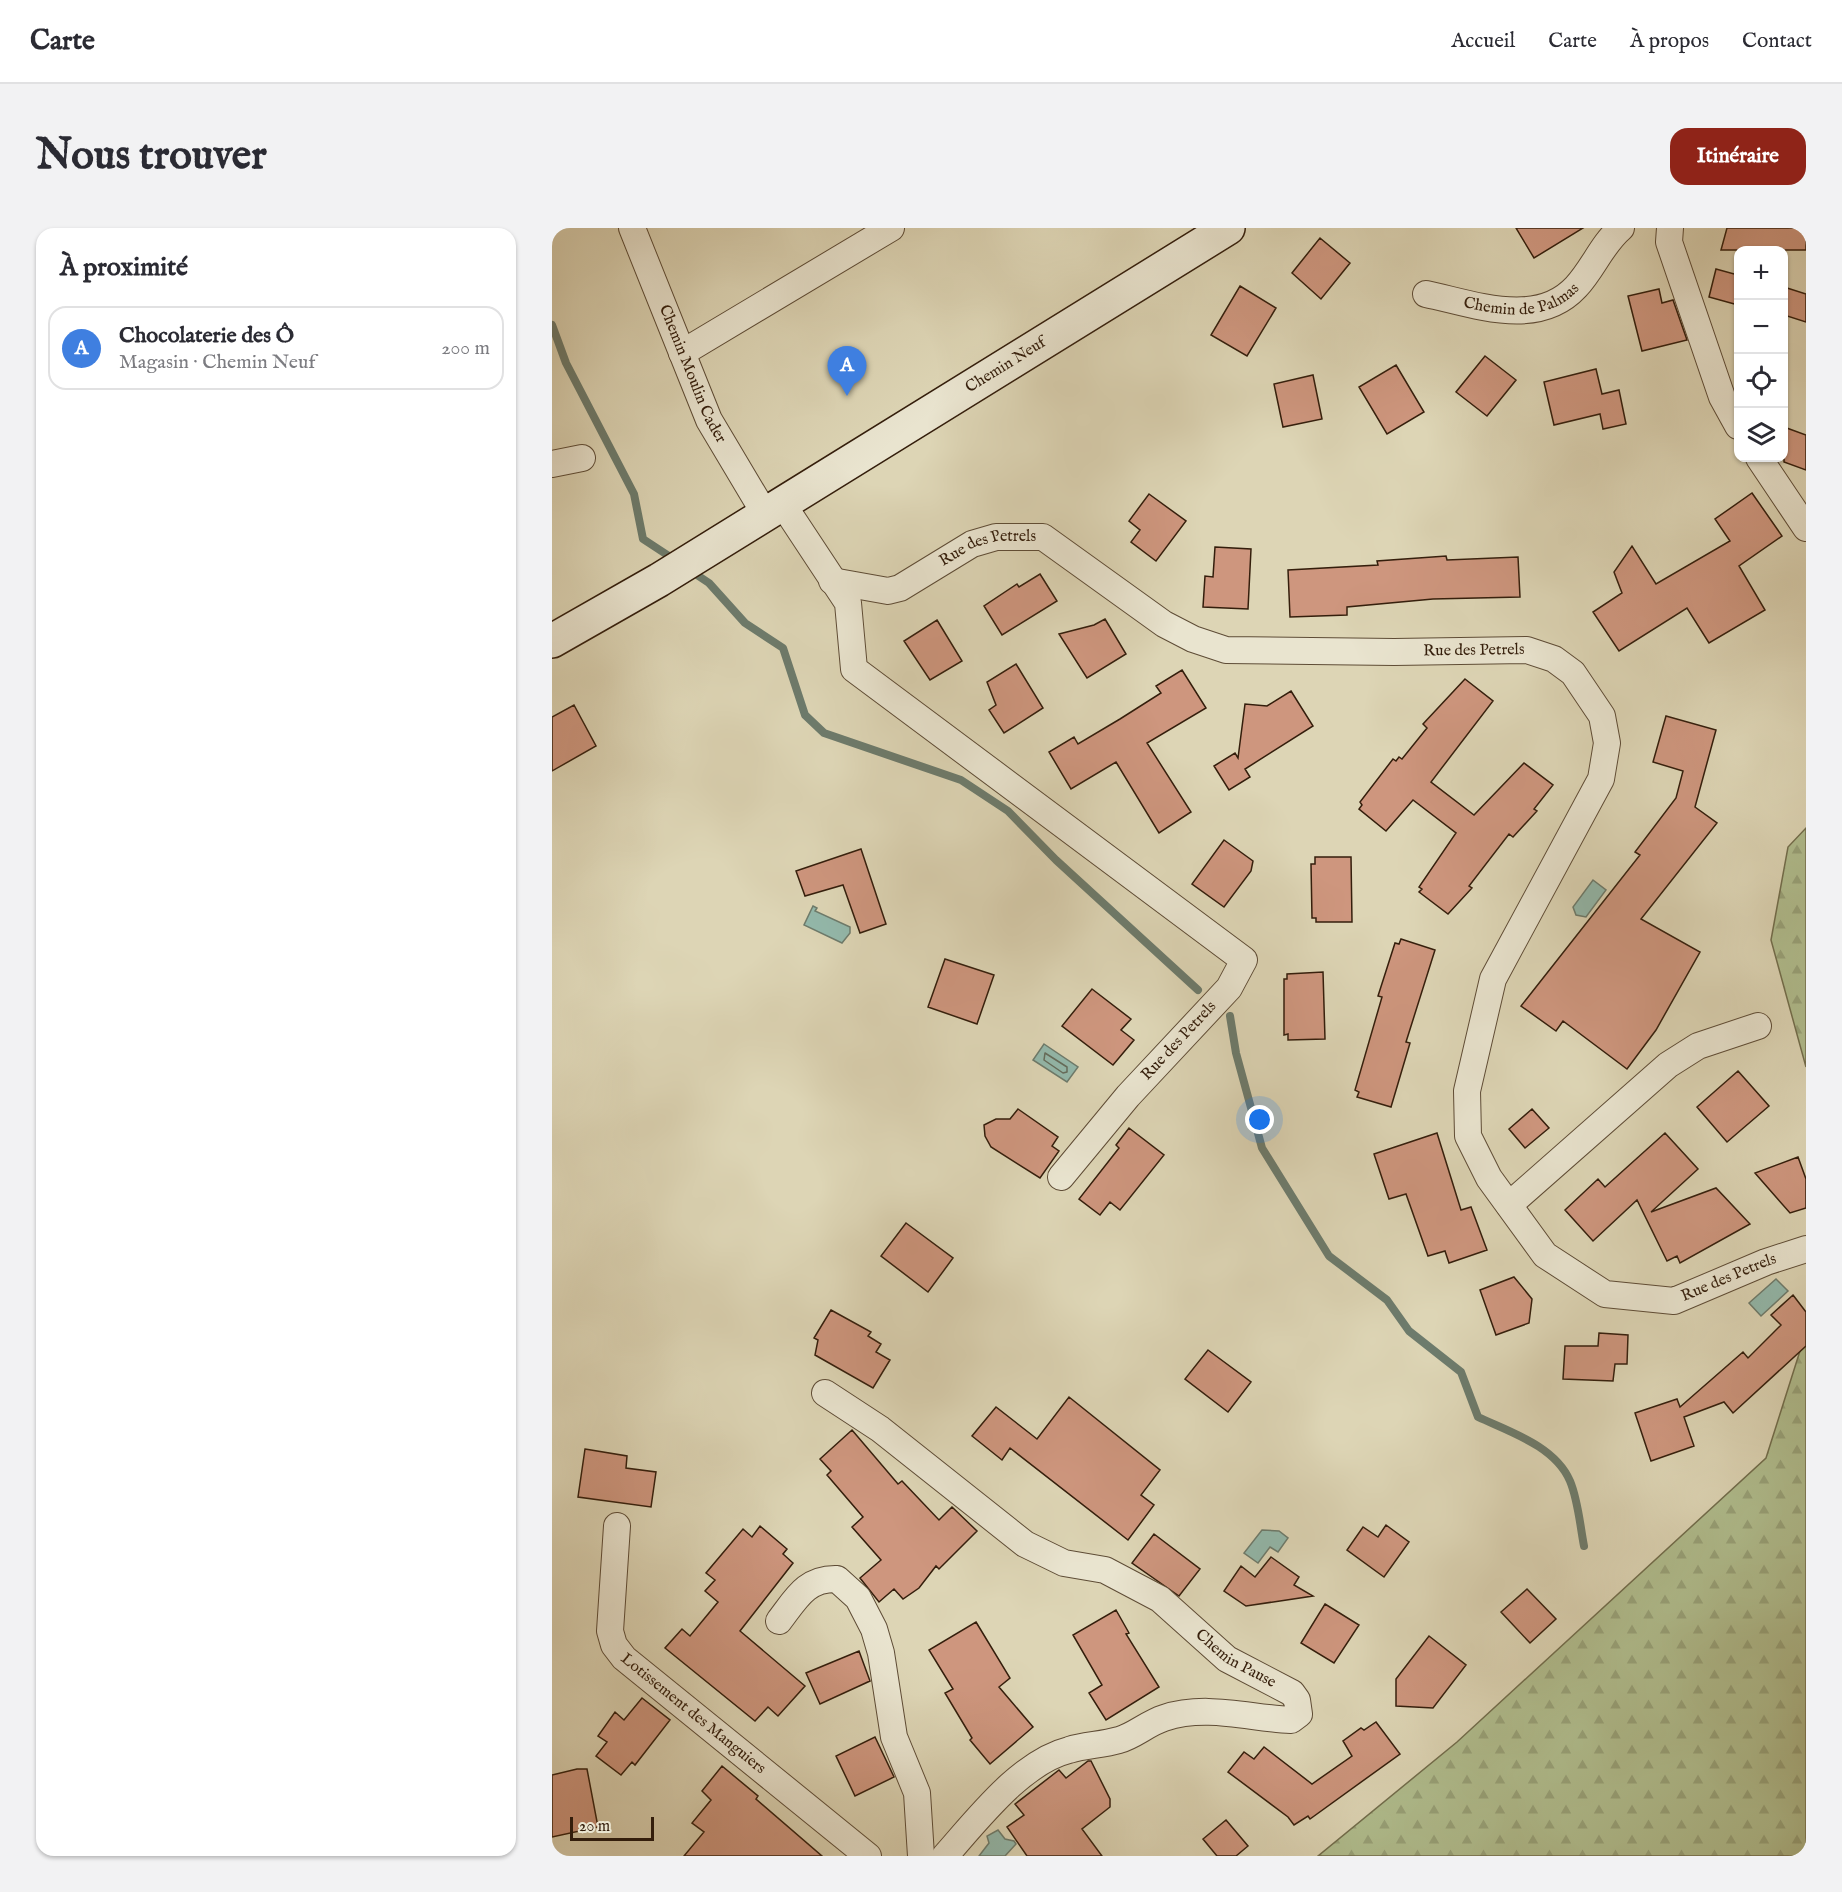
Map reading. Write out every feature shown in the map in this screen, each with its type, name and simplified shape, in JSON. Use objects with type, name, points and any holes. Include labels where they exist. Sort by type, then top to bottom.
[{"type":"street","name":"Chemin Moulin Cader","points":[[632,228],[710,420],[774,509]]},
{"type":"street","points":[[682,353],[891,228]]},
{"type":"street","name":"Chemin Neuf","points":[[552,641],[659,580],[1228,228]]},
{"type":"street","name":"Chemin de Palmas","points":[[1426,294],[1510,311],[1527,311],[1546,307],[1562,299],[1576,287],[1621,228]]},
{"type":"street","points":[[1670,228],[1669,242],[1722,397],[1734,419]]},
{"type":"street","points":[[552,464],[582,458]]},
{"type":"street","points":[[1762,462],[1806,528]]},
{"type":"street","name":"Rue des Petrels","points":[[774,509],[848,603],[854,669],[1244,960],[1229,988],[1128,1096],[1061,1177]]},
{"type":"street","name":"Rue des Petrels","points":[[832,581],[888,591],[900,588],[972,544],[996,537],[1042,537],[1164,624],[1193,639],[1226,651],[1527,650],[1554,659],[1573,673],[1602,716],[1607,743],[1601,779],[1493,979],[1467,1091],[1468,1136],[1489,1178],[1545,1255],[1605,1294],[1674,1301],[1766,1262],[1806,1249]]},
{"type":"street","points":[[1509,1205],[1668,1065],[1698,1046],[1758,1026]]},
{"type":"street","name":"Chemin Pause","points":[[825,1394],[880,1429],[1025,1544],[1064,1563],[1105,1570],[1124,1578],[1160,1599],[1227,1659],[1285,1688],[1297,1700],[1299,1714],[1291,1720],[1233,1712],[1177,1715],[1145,1726],[1121,1740],[1068,1750],[1053,1756],[1010,1786],[945,1856]]},
{"type":"street","name":"Lotissement des Manguiers","points":[[617,1526],[610,1618],[614,1645],[624,1658],[868,1856]]},
{"type":"street","points":[[779,1622],[801,1592],[814,1581],[837,1580],[858,1598],[874,1629],[881,1653],[894,1737],[917,1793],[921,1856]]},
{"type":"green space","points":[[1806,828],[1806,1067],[1771,940],[1788,847]]},
{"type":"green space","points":[[1806,1332],[1806,1856],[1318,1856],[1457,1742],[1766,1458]]},
{"type":"water","points":[[1593,880],[1606,890],[1586,917],[1576,915],[1573,907]]},
{"type":"water","points":[[813,906],[817,908],[815,911],[850,927],[850,933],[842,943],[804,925]]},
{"type":"water","points":[[1044,1044],[1078,1067],[1067,1082],[1033,1060]]},
{"type":"water","points":[[1776,1279],[1788,1291],[1761,1316],[1749,1303]]},
{"type":"water","points":[[1262,1530],[1279,1531],[1288,1538],[1278,1552],[1270,1547],[1258,1563],[1244,1553]]},
{"type":"water","points":[[998,1830],[1005,1839],[1014,1841],[1016,1844],[1005,1856],[979,1856],[989,1843],[987,1836]]},
{"type":"building","points":[[1516,228],[1583,228],[1534,258]]},
{"type":"building","points":[[1727,228],[1806,228],[1806,250],[1788,250],[1788,246],[1734,246],[1734,250],[1721,250]]},
{"type":"building","points":[[1320,238],[1350,263],[1321,299],[1292,273]]},
{"type":"building","points":[[1716,269],[1734,274],[1734,304],[1709,297]]},
{"type":"building","points":[[1240,286],[1276,308],[1247,356],[1211,335]]},
{"type":"building","points":[[1788,288],[1806,294],[1806,322],[1788,316]]},
{"type":"building","points":[[1659,289],[1662,303],[1673,300],[1687,340],[1642,351],[1628,296]]},
{"type":"building","points":[[1485,356],[1516,380],[1487,416],[1456,392]]},
{"type":"building","points":[[1396,365],[1424,412],[1387,434],[1359,387]]},
{"type":"building","points":[[1596,369],[1602,394],[1619,390],[1626,424],[1603,429],[1600,414],[1554,425],[1544,382]]},
{"type":"building","points":[[1313,375],[1322,419],[1283,427],[1274,384]]},
{"type":"building","points":[[1788,428],[1806,435],[1806,470],[1784,462],[1788,462]]},
{"type":"building","points":[[1752,493],[1782,536],[1739,566],[1765,610],[1709,643],[1687,608],[1619,651],[1593,612],[1622,593],[1614,572],[1632,546],[1656,584],[1730,541],[1715,519]]},
{"type":"building","points":[[1149,494],[1186,521],[1156,561],[1131,542],[1140,530],[1129,521]]},
{"type":"building","points":[[1215,547],[1251,549],[1248,609],[1203,607],[1205,576],[1213,577]]},
{"type":"building","points":[[1446,556],[1447,560],[1518,557],[1520,597],[1433,599],[1347,607],[1347,615],[1290,617],[1288,570],[1378,565],[1377,561]]},
{"type":"building","points":[[1040,574],[1057,601],[1002,635],[984,606],[1017,584],[1019,587]]},
{"type":"building","points":[[1105,619],[1126,654],[1087,678],[1059,634],[1094,625]]},
{"type":"building","points":[[937,620],[962,661],[930,680],[904,641]]},
{"type":"building","points":[[1016,664],[1043,708],[1004,733],[989,710],[996,705],[987,682]]},
{"type":"building","points":[[1182,670],[1206,708],[1147,743],[1191,812],[1159,833],[1116,762],[1071,789],[1049,752],[1074,737],[1078,744],[1120,719],[1161,693],[1156,686]]},
{"type":"building","points":[[1465,679],[1493,701],[1431,782],[1474,815],[1524,763],[1553,785],[1534,809],[1537,811],[1513,837],[1509,834],[1469,886],[1472,888],[1448,914],[1419,892],[1422,889],[1419,887],[1456,833],[1413,800],[1386,831],[1359,809],[1362,805],[1360,802],[1393,759],[1396,761],[1399,757],[1402,759],[1427,728],[1423,724]]},
{"type":"building","points":[[1291,691],[1313,726],[1245,769],[1250,777],[1229,790],[1214,766],[1235,753],[1238,758],[1245,704],[1267,706]]},
{"type":"building","points":[[574,705],[596,746],[552,771],[552,717]]},
{"type":"building","points":[[1666,716],[1716,730],[1695,807],[1717,823],[1641,919],[1700,952],[1656,1030],[1627,1069],[1563,1021],[1556,1031],[1521,1006],[1640,855],[1635,852],[1676,798],[1683,771],[1653,762]]},
{"type":"building","points":[[1224,840],[1253,861],[1251,871],[1224,907],[1192,884]]},
{"type":"building","points":[[861,849],[886,924],[860,933],[843,885],[805,896],[796,871]]},
{"type":"building","points":[[1315,857],[1351,857],[1352,922],[1316,922],[1316,918],[1312,918],[1311,864],[1315,864]]},
{"type":"building","points":[[1401,939],[1435,950],[1406,1042],[1410,1043],[1391,1107],[1357,1097],[1359,1092],[1355,1090],[1382,997],[1378,996],[1395,943],[1399,944]]},
{"type":"building","points":[[945,959],[994,975],[977,1024],[928,1007]]},
{"type":"building","points":[[1323,972],[1325,1039],[1288,1040],[1288,1034],[1284,1035],[1284,979],[1287,979],[1287,974]]},
{"type":"building","points":[[1092,989],[1131,1019],[1121,1030],[1134,1040],[1113,1065],[1062,1026]]},
{"type":"building","points":[[1738,1071],[1769,1106],[1727,1142],[1697,1107]]},
{"type":"building","points":[[1018,1109],[1058,1137],[1052,1146],[1059,1151],[1040,1178],[991,1147],[985,1136],[984,1125],[996,1119],[1010,1119]]},
{"type":"building","points":[[1532,1109],[1549,1128],[1525,1148],[1509,1129]]},
{"type":"building","points":[[1129,1128],[1164,1155],[1120,1210],[1110,1202],[1100,1215],[1079,1199],[1119,1148],[1116,1145]]},
{"type":"building","points":[[1437,1133],[1461,1210],[1471,1207],[1487,1250],[1449,1263],[1445,1251],[1428,1256],[1406,1194],[1389,1199],[1374,1154]]},
{"type":"building","points":[[1665,1133],[1698,1169],[1651,1212],[1716,1188],[1750,1224],[1680,1263],[1677,1256],[1667,1261],[1637,1200],[1593,1241],[1565,1210],[1598,1179],[1605,1187]]},
{"type":"building","points":[[1798,1157],[1806,1179],[1806,1208],[1790,1213],[1755,1173]]},
{"type":"building","points":[[906,1223],[953,1258],[928,1292],[881,1256]]},
{"type":"building","points":[[1514,1277],[1532,1299],[1529,1323],[1496,1335],[1480,1290]]},
{"type":"building","points":[[1793,1295],[1806,1312],[1806,1346],[1733,1413],[1724,1402],[1684,1417],[1694,1446],[1651,1461],[1635,1413],[1677,1399],[1680,1407],[1743,1352],[1748,1358],[1781,1325],[1771,1315]]},
{"type":"building","points":[[831,1310],[871,1332],[868,1336],[881,1344],[876,1352],[890,1360],[873,1388],[815,1355],[818,1340],[814,1338]]},
{"type":"building","points":[[1599,1333],[1628,1335],[1627,1364],[1615,1364],[1613,1381],[1563,1379],[1565,1346],[1598,1346]]},
{"type":"building","points":[[1208,1350],[1251,1382],[1228,1412],[1185,1379]]},
{"type":"building","points":[[1069,1397],[1160,1470],[1141,1495],[1154,1505],[1128,1540],[1010,1448],[1002,1460],[972,1436],[996,1407],[1037,1439]]},
{"type":"building","points":[[852,1430],[898,1484],[902,1481],[939,1520],[952,1507],[977,1531],[939,1569],[936,1566],[919,1588],[903,1599],[894,1589],[879,1602],[860,1578],[881,1560],[852,1527],[863,1517],[827,1475],[831,1471],[820,1459]]},
{"type":"building","points":[[585,1449],[627,1456],[626,1468],[656,1472],[651,1507],[578,1497]]},
{"type":"building","points":[[1386,1525],[1409,1542],[1384,1577],[1347,1550],[1363,1527],[1378,1537]]},
{"type":"building","points":[[760,1526],[787,1549],[783,1554],[793,1563],[740,1631],[805,1686],[778,1716],[768,1707],[755,1721],[665,1648],[682,1629],[690,1636],[718,1602],[705,1591],[715,1580],[706,1573],[743,1529],[752,1537]]},
{"type":"building","points":[[1154,1534],[1200,1569],[1179,1596],[1132,1563]]},
{"type":"building","points":[[1271,1557],[1299,1577],[1294,1585],[1313,1596],[1246,1606],[1224,1591],[1241,1566],[1255,1577]]},
{"type":"building","points":[[1527,1589],[1556,1619],[1530,1643],[1501,1612]]},
{"type":"building","points":[[1325,1604],[1359,1625],[1334,1663],[1301,1643]]},
{"type":"building","points":[[1116,1610],[1129,1633],[1126,1634],[1159,1687],[1106,1720],[1089,1693],[1102,1685],[1073,1635]]},
{"type":"building","points":[[976,1622],[1010,1678],[999,1687],[1033,1727],[990,1764],[970,1740],[972,1738],[945,1693],[953,1689],[929,1650]]},
{"type":"building","points":[[1429,1636],[1466,1665],[1433,1708],[1396,1706],[1396,1679]]},
{"type":"building","points":[[859,1651],[870,1681],[820,1704],[806,1673]]},
{"type":"building","points":[[642,1698],[670,1720],[635,1765],[632,1762],[621,1775],[596,1756],[607,1742],[598,1736],[615,1712],[624,1720]]},
{"type":"building","points":[[1376,1722],[1400,1754],[1310,1819],[1308,1816],[1294,1825],[1288,1817],[1228,1772],[1244,1752],[1254,1759],[1264,1747],[1312,1784],[1352,1756],[1343,1741],[1361,1728],[1364,1730]]},
{"type":"building","points":[[875,1737],[894,1777],[855,1796],[836,1756]]},
{"type":"building","points":[[1091,1761],[1110,1799],[1110,1807],[1082,1829],[1102,1856],[1027,1856],[1007,1827],[1024,1815],[1015,1804],[1059,1770],[1066,1778]]},
{"type":"building","points":[[722,1766],[822,1856],[684,1856],[704,1832],[692,1823],[711,1800],[702,1791]]},
{"type":"building","points":[[587,1769],[598,1827],[552,1837],[552,1775]]},
{"type":"building","points":[[1226,1820],[1248,1846],[1236,1856],[1217,1856],[1203,1839]]},
{"type":"waterway","points":[[552,325],[566,363],[634,494],[643,539],[675,560]]},
{"type":"waterway","points":[[688,569],[709,583],[745,623],[783,648],[805,715],[824,733],[961,780],[1008,811],[1056,860],[1198,990]]},
{"type":"waterway","points":[[1230,1016],[1236,1053],[1262,1148],[1329,1256],[1387,1300],[1409,1331],[1461,1372],[1478,1417],[1530,1441],[1554,1458],[1570,1481],[1584,1546]]},
{"type":"place","name":"Chocolaterie des Ô","points":[[847,396]]}]
